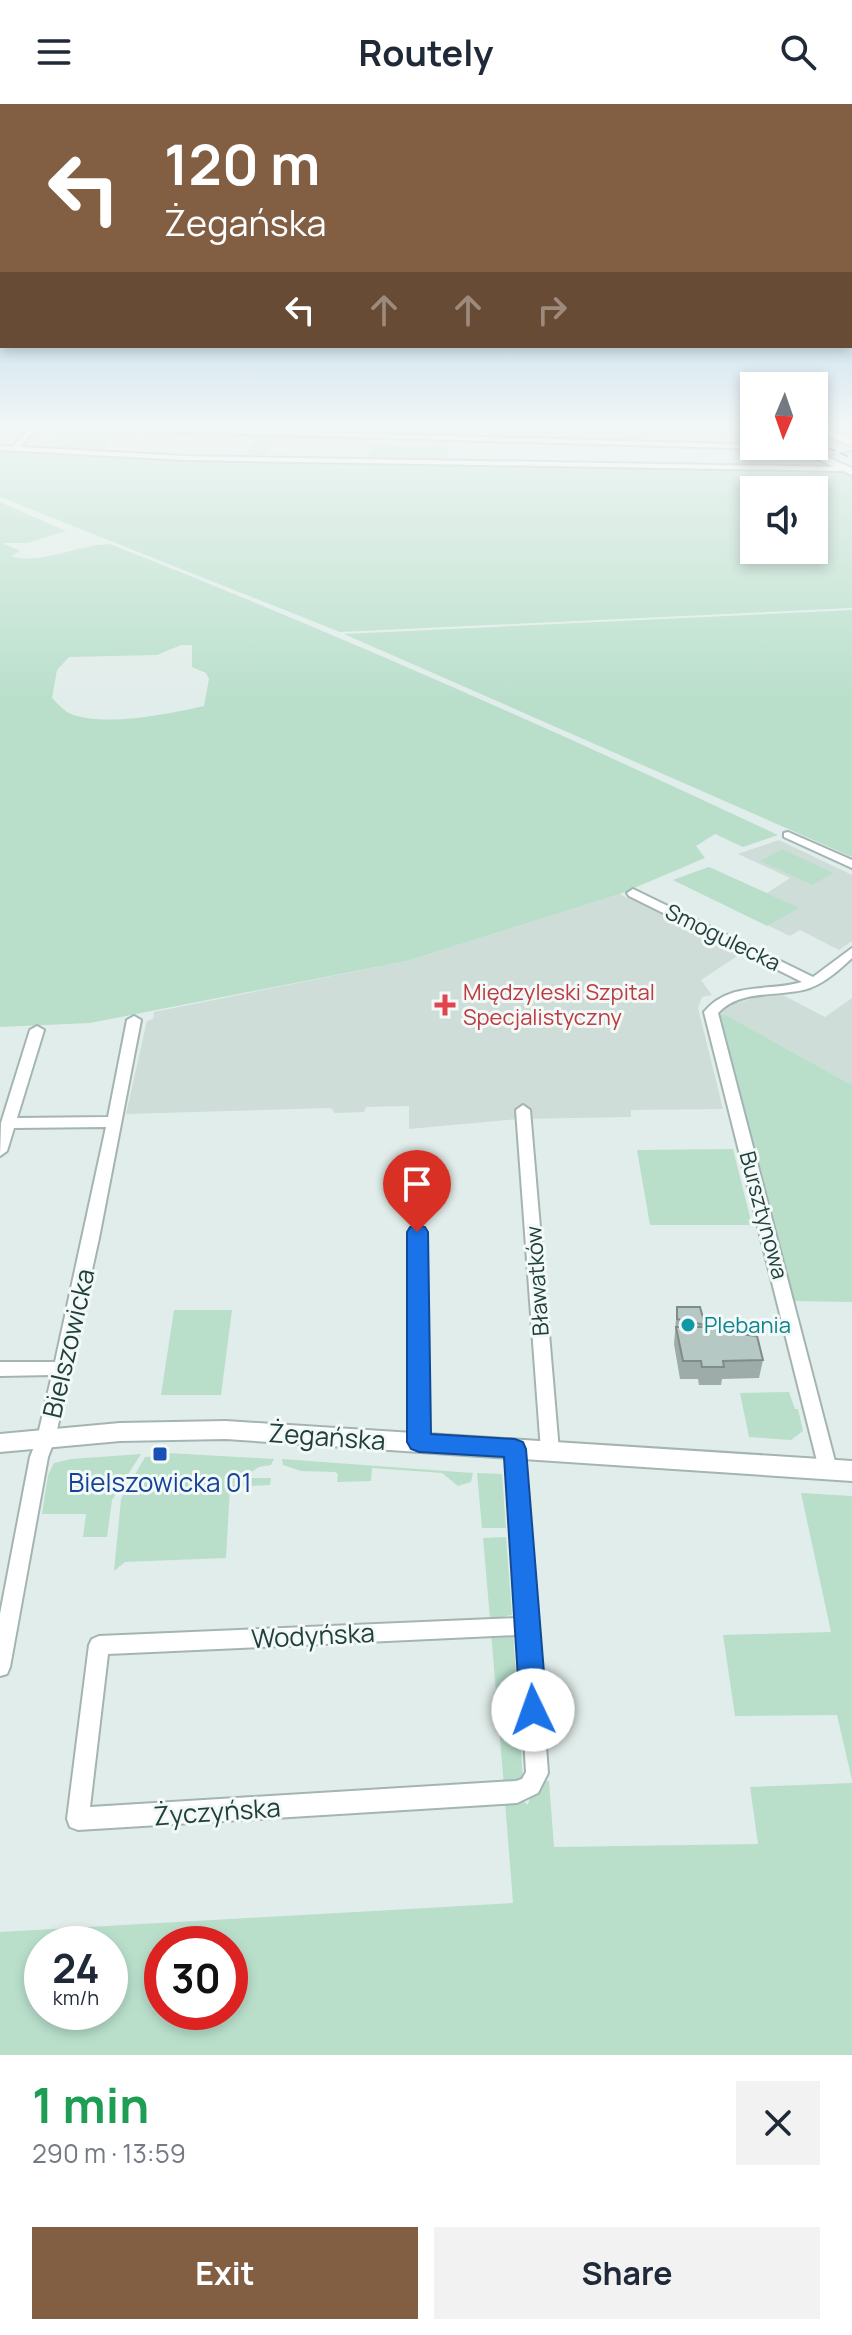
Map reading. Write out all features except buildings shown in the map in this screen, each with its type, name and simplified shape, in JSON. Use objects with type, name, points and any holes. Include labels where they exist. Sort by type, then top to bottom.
[{"type":"street","points":[[788,835],[852,864]]},
{"type":"street","name":"Smogulecka","points":[[633,893],[813,982]]},
{"type":"street","points":[[813,982],[852,952]]},
{"type":"street","name":"Bursztynowa","points":[[813,982],[796,989],[738,997],[712,1009],[727,1081],[774,1250],[845,1469]]},
{"type":"street","name":"Bielszowicka","points":[[0,1667],[39,1457],[62,1368],[134,1020]]},
{"type":"street","points":[[0,1151],[37,1030]]},
{"type":"street","name":"Bławatków","points":[[523,1110],[550,1451]]},
{"type":"street","points":[[8,1123],[115,1122]]},
{"type":"street","points":[[417,1232],[419,1442]]},
{"type":"street","points":[[0,1369],[62,1368]]},
{"type":"street","name":"Żegańska","points":[[0,1443],[120,1432],[226,1430],[845,1469]]},
{"type":"street","points":[[515,1449],[527,1626]]},
{"type":"street","name":"Wodyńska","points":[[99,1645],[527,1626]]},
{"type":"street","name":"Życzyńska","points":[[99,1645],[78,1819],[517,1792],[530,1786],[537,1773],[527,1626]]},
{"type":"shaded area","points":[[779,840],[852,875],[852,941],[839,950],[800,930],[790,936],[673,880],[709,867],[767,893],[790,878],[738,854]]},
{"type":"shaded area","name":"Międzyleski Szpital Specjalistyczny","points":[[620,894],[649,903],[745,951],[701,980],[712,995],[702,997],[698,1008],[723,1109],[631,1110],[631,1117],[518,1119],[409,1129],[409,1106],[366,1107],[364,1112],[335,1113],[331,1108],[126,1114],[147,1021],[153,1019],[154,1012],[407,961]]},
{"type":"shaded area","points":[[781,994],[825,1017],[852,998],[852,1085],[726,1015],[718,1015],[723,1007]]},
{"type":"green space","points":[[0,519],[39,519],[66,531],[27,543],[2,543],[20,551],[11,556],[46,557],[110,544],[446,684],[778,835],[743,847],[715,834],[696,846],[705,858],[620,894],[407,961],[90,1023],[0,1027]],"holes":[[[181,645],[192,645],[192,667],[206,673],[209,679],[204,706],[137,718],[101,719],[71,714],[52,698],[57,670],[69,657],[157,655]]]},
{"type":"green space","points":[[56,519],[740,519],[740,564],[828,564],[828,519],[852,519],[852,608],[340,632]]},
{"type":"green space","points":[[852,610],[852,857],[344,634]]},
{"type":"green space","points":[[782,849],[833,873],[813,885],[760,861]]},
{"type":"green space","points":[[709,867],[799,908],[767,926],[673,880]]},
{"type":"green space","points":[[718,1015],[726,1015],[852,1085],[852,1302],[792,1301]]},
{"type":"green space","points":[[733,1149],[752,1225],[650,1225],[637,1150]]},
{"type":"green space","points":[[174,1310],[232,1310],[221,1395],[161,1395]]},
{"type":"green space","points":[[789,1392],[795,1409],[798,1409],[803,1431],[791,1440],[749,1437],[740,1393]]},
{"type":"green space","points":[[168,1453],[274,1459],[271,1465],[259,1467],[248,1474],[249,1478],[271,1478],[270,1485],[230,1487],[226,1558],[125,1562],[114,1571],[121,1499],[145,1457],[166,1456]]},
{"type":"green space","points":[[141,1454],[112,1500],[107,1537],[83,1537],[86,1514],[42,1514],[48,1475],[54,1463]]},
{"type":"green space","points":[[282,1459],[473,1473],[471,1482],[458,1486],[442,1473],[372,1468],[371,1481],[337,1482],[338,1474],[335,1472],[301,1471],[283,1465]]},
{"type":"green space","points":[[477,1473],[502,1474],[506,1528],[482,1528]]},
{"type":"green space","points":[[801,1493],[852,1496],[852,1780],[837,1715],[735,1716],[723,1635],[831,1632]]},
{"type":"green space","points":[[506,1537],[512,1615],[490,1619],[483,1538]]},
{"type":"green space","points":[[513,1631],[523,1781],[504,1786],[491,1633]]},
{"type":"green space","points":[[539,1781],[549,1781],[554,1847],[758,1844],[750,1787],[852,1783],[852,2055],[0,2055],[0,1932],[24,1931],[24,2030],[128,2030],[128,1926],[106,1926],[513,1903],[505,1801],[522,1798],[527,1805]]},
{"type":"place","name":"Międzyleski Szpital Specjalistyczny","points":[[445,1005]]},
{"type":"place","name":"Plebania","points":[[688,1325]]},
{"type":"place","name":"Bielszowicka 01","points":[[160,1454]]},
{"type":"route","points":[[417,1232],[419,1442],[515,1449],[533,1710]]}]
